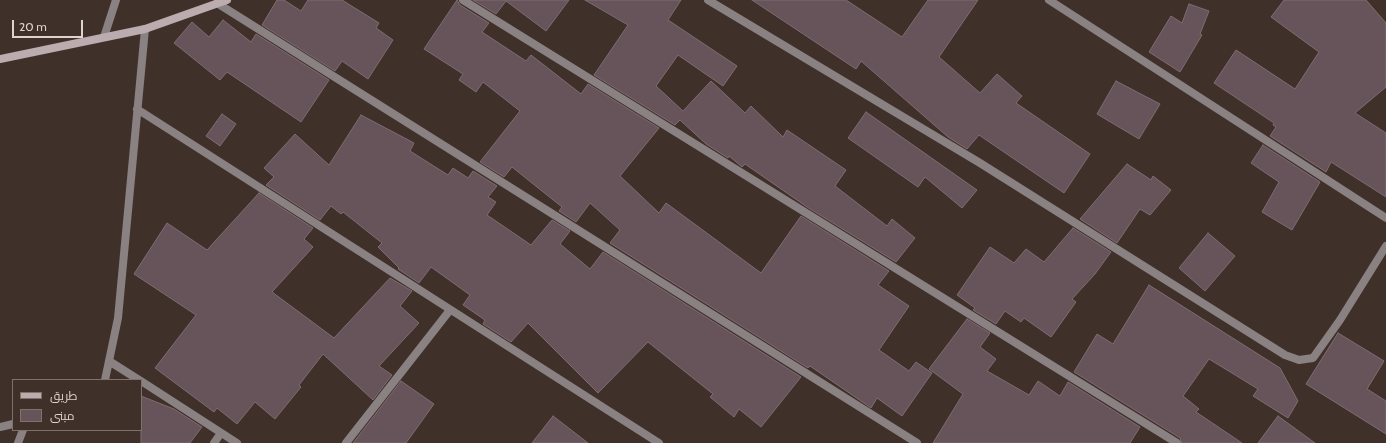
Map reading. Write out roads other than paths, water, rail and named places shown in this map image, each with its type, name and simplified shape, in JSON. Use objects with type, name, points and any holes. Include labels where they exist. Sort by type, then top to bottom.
[{"type":"street","points":[[104,37],[116,0]]},
{"type":"street","points":[[0,59],[145,28],[228,0]]},
{"type":"street","points":[[463,0],[1177,443]]},
{"type":"street","points":[[708,0],[986,167],[1285,355],[1300,360],[1313,358],[1340,320],[1386,246]]},
{"type":"street","points":[[1049,0],[1386,218]]},
{"type":"street","points":[[217,3],[917,443]]},
{"type":"street","points":[[105,379],[118,318],[145,28]]},
{"type":"street","points":[[137,109],[659,443]]},
{"type":"street","points":[[346,443],[450,310]]},
{"type":"street","points":[[109,361],[137,379]]},
{"type":"street","points":[[142,382],[237,443]]},
{"type":"street","points":[[0,427],[12,424]]},
{"type":"street","points":[[18,443],[23,431]]},
{"type":"street","points":[[214,443],[221,433]]}]
